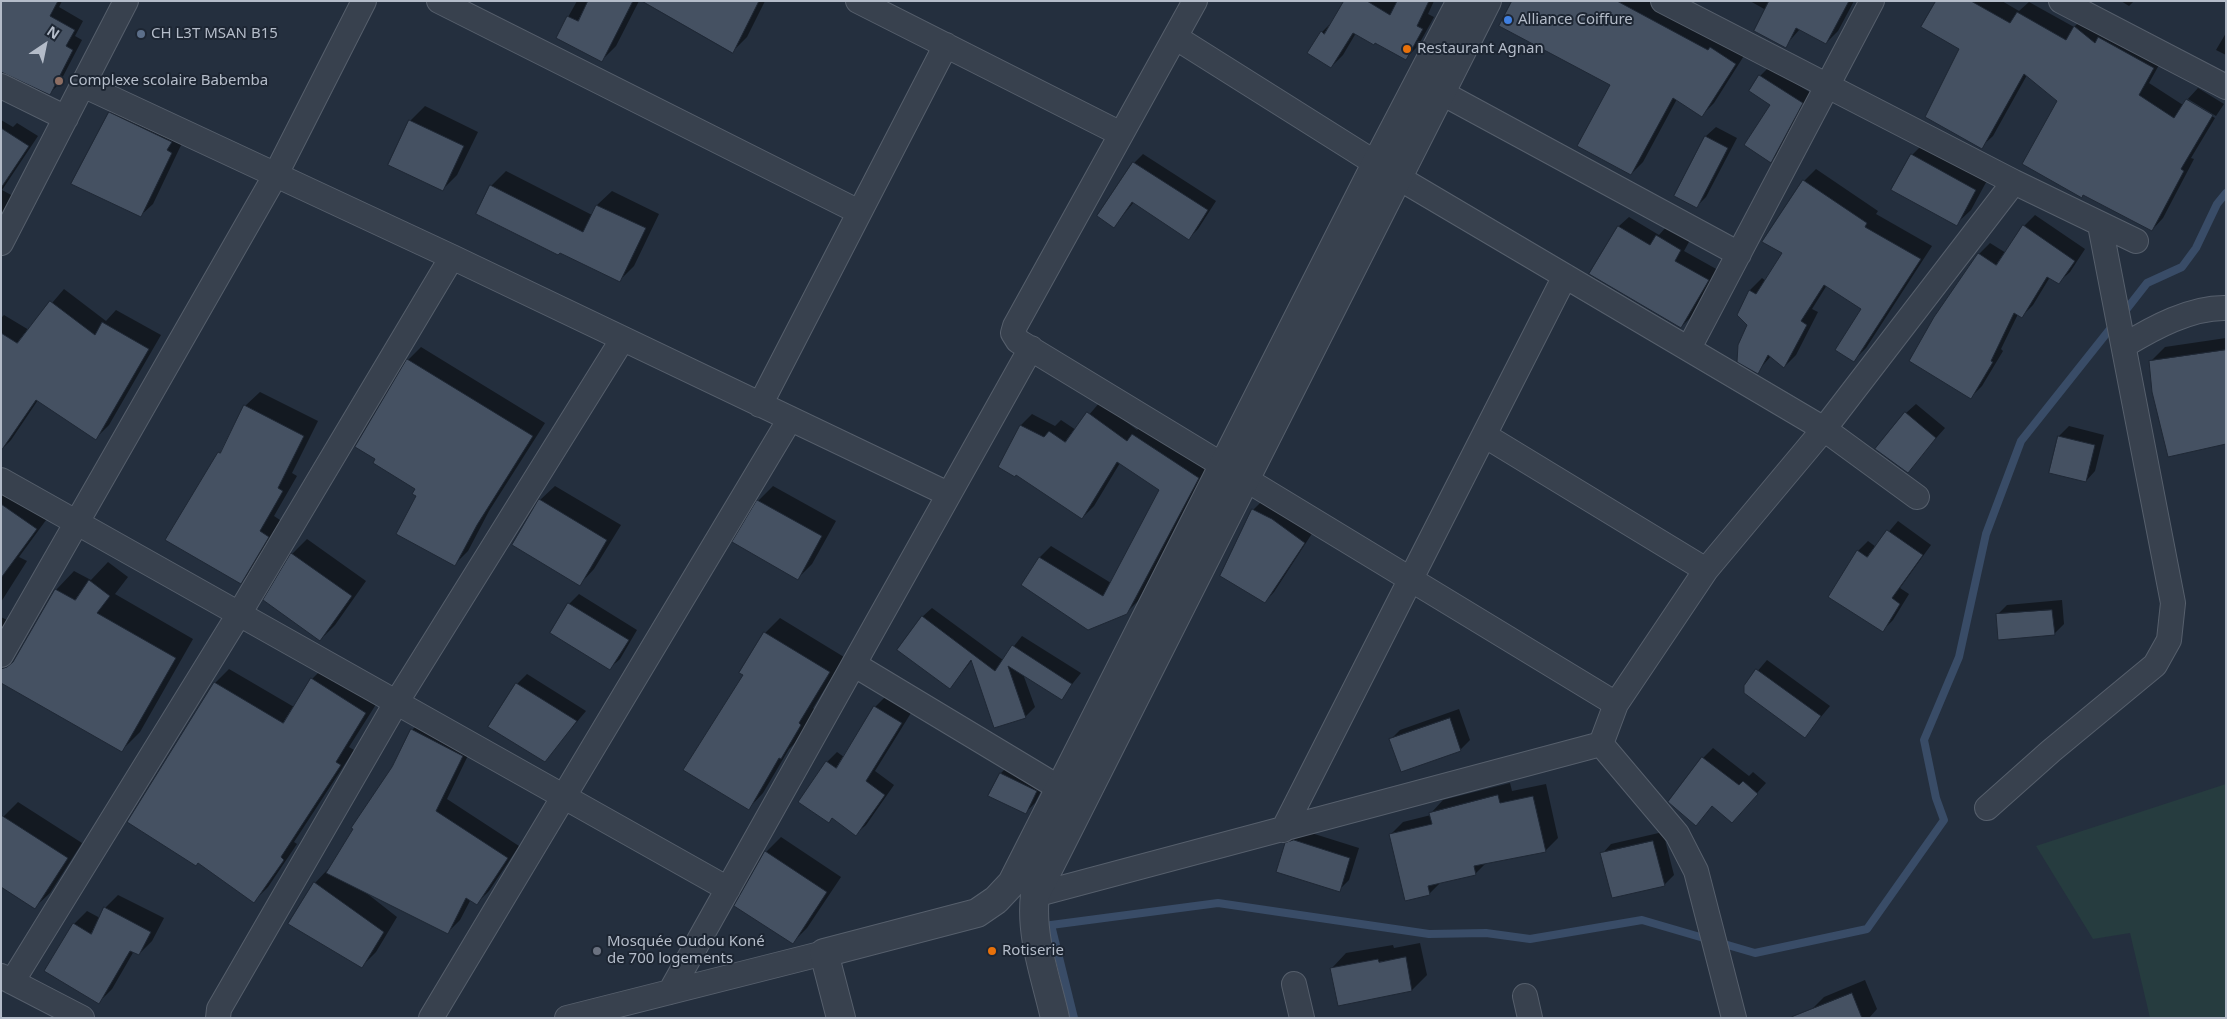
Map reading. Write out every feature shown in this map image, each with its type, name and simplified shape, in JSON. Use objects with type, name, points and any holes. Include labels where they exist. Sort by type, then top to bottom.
[{"type":"street","points":[[1,243],[126,1]]},
{"type":"street","points":[[1,654],[275,176],[364,1]]},
{"type":"street","points":[[439,1],[859,212]]},
{"type":"street","points":[[858,1],[1121,134]]},
{"type":"street","points":[[1195,1],[1016,326],[1014,333],[1018,340],[1616,704]]},
{"type":"street","points":[[566,1018],[978,913],[996,900],[1012,883],[1376,164],[1461,1]]},
{"type":"street","points":[[1055,1018],[1036,932],[1033,912],[1035,895],[1442,94],[1487,1]]},
{"type":"street","points":[[1663,1],[2014,182],[2136,241]]},
{"type":"street","points":[[1689,348],[1872,1]]},
{"type":"street","points":[[2061,1],[2226,87]]},
{"type":"street","points":[[1175,37],[1399,178],[1824,429],[1917,497]]},
{"type":"street","points":[[760,405],[946,45]]},
{"type":"street","points":[[83,85],[452,257],[622,340],[948,494]]},
{"type":"street","points":[[1,86],[66,118]]},
{"type":"street","points":[[1442,94],[1739,254]]},
{"type":"street","points":[[1601,744],[1616,704],[1706,570],[1824,429],[2014,182]]},
{"type":"street","points":[[1987,808],[2050,751],[2154,666],[2169,640],[2173,603],[2123,335],[2100,225]]},
{"type":"street","points":[[82,1018],[7,979],[239,614],[452,257]]},
{"type":"street","points":[[1283,830],[1565,276]]},
{"type":"street","points":[[2123,335],[2145,334],[2190,314],[2226,308]]},
{"type":"street","points":[[218,1018],[219,1009],[396,703],[622,340]]},
{"type":"street","points":[[670,992],[1031,348]]},
{"type":"street","points":[[431,1018],[790,419]]},
{"type":"street","points":[[1484,435],[1706,570]]},
{"type":"street","points":[[1,480],[728,889]]},
{"type":"street","points":[[855,665],[1061,789]]},
{"type":"street","points":[[1035,895],[1601,744]]},
{"type":"street","points":[[1601,744],[1677,834],[1696,871],[1734,1018]]},
{"type":"street","points":[[824,953],[840,1018]]},
{"type":"street","points":[[1294,984],[1302,1018]]},
{"type":"green space","points":[[2226,784],[2226,1018],[2150,1018],[2130,933],[2093,939],[2036,846]]},
{"type":"building","points":[[1,1],[58,1],[50,16],[75,30],[66,46],[73,50],[50,95],[1,72]]},
{"type":"building","points":[[588,1],[633,1],[602,62],[556,38],[567,16],[578,21]]},
{"type":"building","points":[[642,1],[759,1],[733,53]]},
{"type":"building","points":[[1344,1],[1367,1],[1390,15],[1397,1],[1429,1],[1417,26],[1423,29],[1406,60],[1353,33],[1331,68],[1307,53],[1321,31],[1324,34]]},
{"type":"building","points":[[1512,1],[1617,1],[1708,50],[1710,47],[1736,64],[1702,117],[1673,98],[1631,175],[1577,146],[1610,85],[1499,26]]},
{"type":"building","points":[[1769,1],[1849,1],[1826,44],[1796,28],[1786,48],[1754,31]]},
{"type":"building","points":[[1936,1],[1971,1],[2010,23],[2017,12],[2066,40],[2074,26],[2095,43],[2098,37],[2154,68],[2139,95],[2174,118],[2186,99],[2213,115],[2181,169],[2184,171],[2152,231],[2083,195],[2082,198],[2022,164],[2057,101],[2024,74],[1982,149],[1925,117],[1959,49],[1921,27]]},
{"type":"building","points":[[1759,75],[1803,103],[1771,163],[1744,145],[1770,105],[1749,91]]},
{"type":"building","points":[[109,112],[172,142],[167,150],[172,153],[141,217],[71,184]]},
{"type":"building","points":[[409,120],[464,146],[443,191],[388,165]]},
{"type":"building","points":[[1,128],[29,146],[1,188]]},
{"type":"building","points":[[1705,136],[1728,148],[1697,208],[1674,196]]},
{"type":"building","points":[[1911,154],[1976,190],[1957,226],[1891,190]]},
{"type":"building","points":[[1133,162],[1208,210],[1189,240],[1132,202],[1114,228],[1097,216]]},
{"type":"building","points":[[1803,180],[1867,223],[1865,227],[1921,259],[1854,362],[1835,350],[1861,309],[1824,285],[1801,321],[1807,325],[1784,368],[1768,355],[1758,374],[1737,362],[1738,345],[1747,325],[1737,315],[1749,290],[1756,294],[1782,253],[1762,242]]},
{"type":"building","points":[[490,185],[583,232],[596,205],[646,228],[620,282],[560,253],[558,255],[476,214]]},
{"type":"building","points":[[2023,225],[2075,261],[2059,284],[2047,277],[2022,318],[2014,313],[1991,361],[1993,362],[1971,399],[1909,361],[1934,317],[1978,253],[1996,265]]},
{"type":"building","points":[[1618,226],[1650,245],[1656,235],[1681,250],[1675,261],[1709,280],[1681,328],[1589,274]]},
{"type":"building","points":[[50,301],[95,335],[102,322],[149,349],[96,440],[36,400],[1,451],[1,333],[17,343]]},
{"type":"building","points":[[2226,350],[2226,444],[2168,457],[2152,392],[2149,361]]},
{"type":"building","points":[[407,359],[533,436],[477,525],[455,566],[396,534],[416,496],[412,494],[415,489],[373,463],[375,459],[355,447]]},
{"type":"building","points":[[244,405],[304,436],[278,488],[283,491],[260,531],[269,537],[241,584],[165,540],[218,452],[220,453]]},
{"type":"building","points":[[1087,412],[1127,441],[1132,434],[1199,478],[1127,614],[1088,630],[1021,585],[1039,557],[1103,596],[1159,490],[1117,462],[1082,519],[1016,475],[1015,477],[998,467],[1020,425],[1044,437],[1049,431],[1065,442]]},
{"type":"building","points":[[1905,412],[1936,438],[1908,473],[1875,449]]},
{"type":"building","points":[[2058,436],[2095,445],[2086,482],[2049,473]]},
{"type":"building","points":[[539,499],[607,540],[580,586],[512,545]]},
{"type":"building","points":[[757,500],[822,536],[798,580],[732,542]]},
{"type":"building","points":[[1,504],[37,529],[1,578]]},
{"type":"building","points":[[1252,509],[1272,519],[1305,543],[1265,603],[1220,576]]},
{"type":"building","points":[[1887,530],[1923,555],[1892,598],[1900,604],[1883,632],[1828,597],[1857,550],[1867,557]]},
{"type":"building","points":[[291,553],[352,596],[320,641],[263,600]]},
{"type":"building","points":[[89,580],[110,596],[97,613],[176,658],[122,752],[1,683],[1,669],[13,662],[55,589],[75,600]]},
{"type":"building","points":[[568,603],[629,640],[610,670],[550,633]]},
{"type":"building","points":[[2052,610],[2055,635],[1998,640],[1996,614]]},
{"type":"building","points":[[922,616],[995,671],[1012,645],[1072,684],[1062,700],[1008,666],[1026,718],[994,728],[971,660],[950,689],[897,650]]},
{"type":"building","points":[[764,632],[830,672],[799,723],[801,725],[781,759],[779,758],[749,810],[683,770],[743,675],[739,673]]},
{"type":"building","points":[[1756,669],[1821,716],[1805,738],[1744,693],[1744,686]]},
{"type":"building","points":[[311,678],[366,713],[336,762],[341,765],[281,857],[284,860],[254,903],[198,863],[196,866],[127,822],[214,682],[283,723]]},
{"type":"building","points":[[516,683],[577,721],[545,762],[488,727]]},
{"type":"building","points":[[874,706],[902,723],[866,781],[885,795],[856,836],[832,818],[829,823],[798,802],[826,761],[836,768]]},
{"type":"building","points":[[1450,718],[1461,751],[1401,772],[1389,739]]},
{"type":"building","points":[[411,729],[463,756],[436,811],[508,858],[477,905],[466,898],[448,934],[326,873],[353,829],[351,828],[392,767]]},
{"type":"building","points":[[1702,757],[1739,785],[1743,781],[1758,794],[1732,823],[1712,806],[1696,826],[1668,802]]},
{"type":"building","points":[[1000,773],[1037,791],[1026,814],[988,796]]},
{"type":"building","points":[[1498,795],[1500,803],[1533,796],[1546,852],[1474,866],[1476,875],[1428,886],[1430,895],[1405,901],[1389,834],[1432,824],[1429,813]]},
{"type":"building","points":[[1,815],[68,858],[35,909],[1,887]]},
{"type":"building","points":[[1294,840],[1350,858],[1340,892],[1276,872],[1285,843]]},
{"type":"building","points":[[1653,841],[1665,886],[1612,898],[1600,853]]},
{"type":"building","points":[[765,851],[827,892],[793,944],[734,906]]},
{"type":"building","points":[[314,882],[384,932],[362,968],[288,924]]},
{"type":"building","points":[[104,907],[151,932],[139,955],[130,951],[99,1004],[44,971],[73,923],[91,934]]},
{"type":"building","points":[[1406,957],[1412,991],[1338,1006],[1330,968],[1378,959],[1379,962]]},
{"type":"building","points":[[1852,993],[1862,1018],[1792,1018],[1792,1017]]},
{"type":"waterway","points":[[2122,315],[2147,283],[2182,267],[2196,248],[2217,204],[2226,193]]},
{"type":"waterway","points":[[1074,1018],[1051,925],[1218,903],[1429,934],[1486,933],[1530,939],[1642,920],[1755,953],[1867,929],[1944,820],[1936,798],[1924,740],[1959,657],[1986,534],[2021,441],[2114,324]]},
{"type":"place","name":"Alliance Coiffure","points":[[1508,20]]},
{"type":"place","name":"CH L3T MSAN B15","points":[[141,34]]},
{"type":"place","name":"Restaurant Agnan","points":[[1407,49]]},
{"type":"place","name":"Complexe scolaire Babemba","points":[[59,81]]},
{"type":"place","name":"Mosquée Oudou Koné de 700 logements","points":[[597,951]]},
{"type":"place","name":"Rotiserie","points":[[992,951]]}]
